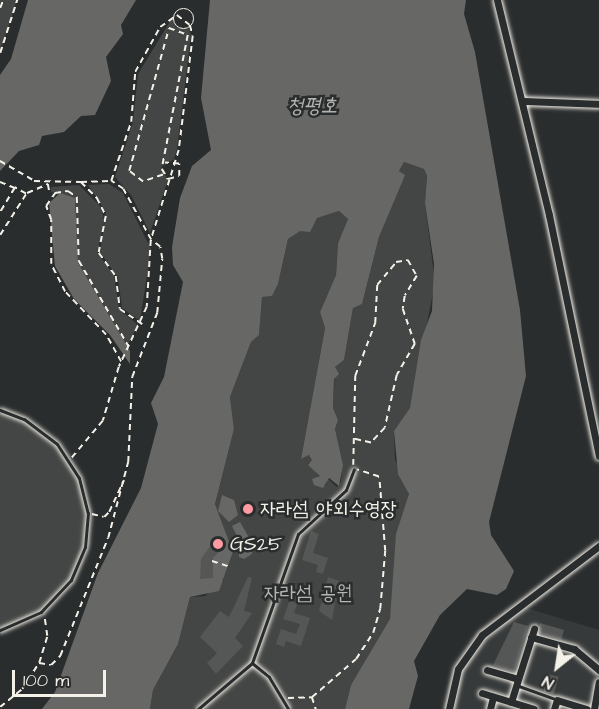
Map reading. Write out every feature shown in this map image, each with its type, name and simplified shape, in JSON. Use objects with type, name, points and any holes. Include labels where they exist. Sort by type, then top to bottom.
[{"type":"street","points":[[497,0],[522,100],[599,456]]},
{"type":"street","points":[[522,100],[599,104]]},
{"type":"street","points":[[449,709],[458,669],[483,635],[599,546]]},
{"type":"street","points":[[511,702],[532,633],[574,649],[599,670]]},
{"type":"street","points":[[487,670],[517,682]]},
{"type":"street","points":[[594,709],[599,682]]},
{"type":"street","points":[[482,693],[534,709]]},
{"type":"street","points":[[490,709],[494,697]]},
{"type":"street","points":[[554,709],[557,700],[587,709]]},
{"type":"lane","points":[[0,410],[42,430],[70,460],[88,513],[85,547],[71,580],[41,612],[0,630]]},
{"type":"lane","points":[[198,709],[252,663],[298,534],[346,490],[354,469]]},
{"type":"lane","points":[[252,663],[284,699],[288,709]]},
{"type":"lane","points":[[517,682],[557,700]]},
{"type":"path","points":[[0,8],[3,0]]},
{"type":"path","points":[[0,53],[17,0]]},
{"type":"path","points":[[70,460],[88,445],[103,421],[121,362],[142,324],[153,266],[151,240],[176,162],[191,12],[182,9],[164,23],[135,72],[131,122],[111,181]]},
{"type":"path","points":[[175,16],[191,27]]},
{"type":"path","points":[[175,16],[179,28],[191,27]]},
{"type":"path","points":[[163,175],[188,35],[168,29],[164,23]]},
{"type":"path","points":[[163,175],[143,182],[129,171],[168,29]]},
{"type":"path","points":[[0,161],[12,172],[48,184]]},
{"type":"path","points":[[165,164],[176,162]]},
{"type":"path","points":[[171,180],[181,173],[176,162]]},
{"type":"path","points":[[163,175],[171,180]]},
{"type":"path","points":[[0,235],[26,194],[48,184],[111,181],[123,189],[151,240],[160,247],[162,286],[157,313],[132,377],[124,479],[108,538],[60,656],[51,666],[39,663]]},
{"type":"path","points":[[0,182],[26,194]]},
{"type":"path","points":[[81,182],[103,208],[106,224],[99,253],[116,276],[120,309],[142,324]]},
{"type":"path","points":[[48,184],[51,196],[46,206],[51,220],[50,258],[56,278],[106,335],[121,362]]},
{"type":"path","points":[[0,213],[15,189]]},
{"type":"path","points":[[51,196],[64,191],[77,197],[79,261],[129,349]]},
{"type":"path","points":[[284,699],[312,698],[356,659],[373,633],[380,609],[385,551],[379,477],[370,470],[354,469],[354,439],[355,376],[375,323],[378,281],[396,262],[408,260],[417,276],[403,306],[416,345],[397,375],[393,409],[385,428],[371,443],[354,439]]},
{"type":"path","points":[[88,513],[104,517],[110,512],[124,479]]},
{"type":"path","points":[[212,561],[231,567]]},
{"type":"path","points":[[0,707],[22,689],[39,663],[47,636],[41,612]]},
{"type":"path","points":[[312,698],[316,709]]},
{"type":"shaded area","points":[[523,607],[599,630],[599,709],[452,709],[454,685],[470,655]]},
{"type":"green space","points":[[0,0],[17,0],[0,53]]},
{"type":"green space","points":[[172,18],[176,27],[189,29],[191,35],[177,149],[174,159],[161,167],[168,180],[150,233],[131,195],[115,177],[133,122],[138,74]]},
{"type":"green space","name":"자라섬 공원","points":[[404,162],[424,169],[427,176],[425,203],[435,283],[410,409],[394,431],[395,459],[409,494],[390,619],[383,635],[351,685],[345,709],[150,709],[153,690],[178,644],[190,597],[205,596],[223,581],[233,552],[215,504],[234,429],[230,397],[251,342],[259,335],[262,297],[272,296],[278,284],[288,239],[316,218],[339,211],[348,219],[338,243],[336,275],[320,312],[325,328],[301,459],[309,455],[313,460],[308,464],[320,476],[314,479],[316,485],[326,485],[327,478],[337,487],[341,481],[342,461],[335,429],[338,420],[333,408],[335,367],[344,360],[353,308],[363,300],[379,237],[404,175],[399,171]]},
{"type":"green space","points":[[109,184],[123,193],[151,249],[140,321],[122,308],[118,278],[100,252],[106,212],[88,185]]},
{"type":"green space","points":[[79,185],[102,208],[104,223],[97,252],[114,276],[119,309],[138,325],[126,348],[78,263],[75,198],[51,192],[51,187]]},
{"type":"green space","points":[[0,410],[24,419],[57,444],[79,478],[88,513],[85,547],[71,580],[41,612],[0,630]]},
{"type":"water","points":[[28,0],[136,0],[121,25],[123,34],[106,57],[111,81],[95,115],[81,116],[64,132],[42,136],[39,145],[19,151],[0,171],[0,75],[11,59]]},
{"type":"water","name":"청평호","points":[[210,0],[466,0],[464,14],[475,52],[520,310],[526,376],[489,522],[491,535],[514,571],[506,589],[497,595],[467,589],[440,615],[414,661],[418,676],[409,709],[345,709],[351,685],[390,619],[396,534],[409,494],[398,474],[394,431],[410,408],[421,340],[432,311],[434,264],[425,203],[427,176],[424,169],[404,162],[399,171],[405,175],[379,237],[362,304],[353,308],[344,360],[335,367],[339,374],[334,379],[333,408],[338,420],[335,429],[343,465],[339,486],[329,478],[323,488],[314,485],[312,479],[320,476],[308,465],[312,460],[309,455],[301,459],[325,328],[320,312],[336,275],[338,243],[348,219],[339,211],[317,218],[310,232],[300,231],[288,239],[278,284],[272,296],[262,297],[259,335],[251,342],[230,397],[234,429],[215,504],[233,552],[219,591],[190,597],[178,644],[153,690],[150,709],[42,709],[55,692],[98,573],[141,488],[158,424],[151,403],[164,377],[183,282],[173,265],[172,247],[180,198],[192,166],[211,150],[201,98]]},
{"type":"water","points":[[60,193],[75,198],[78,263],[130,351],[130,364],[110,335],[74,299],[55,266],[49,203]]},
{"type":"water","points":[[222,495],[234,500],[238,515],[229,522],[218,511]]},
{"type":"water","points":[[240,522],[251,541],[252,554],[244,559],[239,557],[239,540],[232,526]]},
{"type":"building","points":[[311,531],[319,534],[313,553],[328,558],[323,574],[316,572],[318,565],[302,560]]},
{"type":"building","points":[[216,538],[224,547],[213,558],[213,578],[200,579],[201,559]]},
{"type":"building","points":[[248,577],[252,578],[244,611],[252,613],[235,638],[243,646],[216,674],[207,663],[217,653],[200,637],[220,611],[229,617]]},
{"type":"building","points":[[328,577],[339,581],[332,620],[319,611]]},
{"type":"building","points":[[293,591],[301,594],[294,613],[310,618],[301,646],[286,641],[284,647],[276,644],[281,629],[296,634],[300,624],[283,619]]},
{"type":"building","points":[[514,622],[528,626],[514,672],[493,665]]},
{"type":"building","points":[[540,623],[564,630],[561,640],[537,633]]},
{"type":"building","points":[[548,674],[559,677],[554,694],[543,691]]},
{"type":"place","name":"자라섬 야외수영장","points":[[248,509]]},
{"type":"place","name":"GS25","points":[[218,544]]}]
